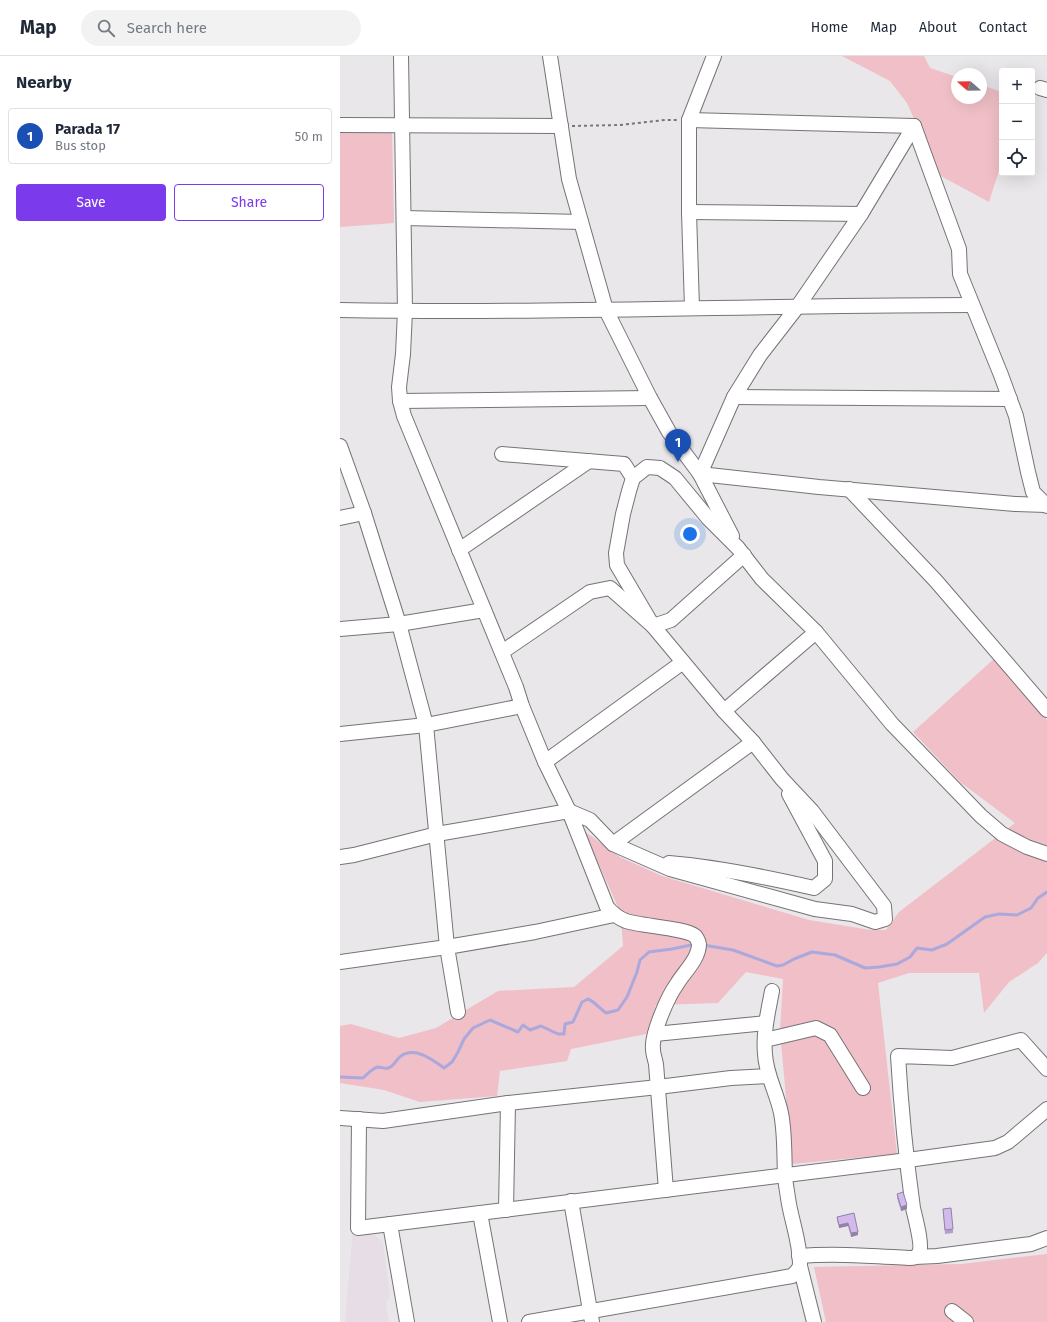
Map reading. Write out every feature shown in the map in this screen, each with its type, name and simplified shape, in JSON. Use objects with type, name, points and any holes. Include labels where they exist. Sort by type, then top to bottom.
[{"type":"street","points":[[401,56],[405,311],[403,354],[399,387],[400,401],[404,416],[502,652],[545,762],[569,811],[606,907],[614,915],[624,921],[687,932],[695,936],[699,943],[696,955],[676,985],[655,1034],[652,1049],[656,1064],[666,1190]]},
{"type":"street","points":[[550,56],[569,179],[606,310],[650,398],[669,432],[700,474],[741,552]]},
{"type":"street","points":[[692,308],[689,212],[689,120],[714,56]]},
{"type":"street","points":[[689,120],[914,126]]},
{"type":"street","points":[[340,125],[561,126]]},
{"type":"street","points":[[700,474],[734,397],[760,355],[798,306],[860,214],[914,126]]},
{"type":"street","points":[[914,126],[959,249],[960,274],[1002,375],[1016,416],[1033,492],[1047,505]]},
{"type":"street","points":[[689,212],[860,214]]},
{"type":"street","points":[[404,218],[581,222]]},
{"type":"street","points":[[340,310],[606,310],[798,306],[972,305]]},
{"type":"street","points":[[734,397],[1010,399]]},
{"type":"street","points":[[400,401],[650,398]]},
{"type":"street","points":[[340,446],[364,513],[399,624],[426,724],[447,947],[458,1012]]},
{"type":"street","points":[[502,454],[624,464],[633,478]]},
{"type":"street","points":[[460,550],[589,461]]},
{"type":"street","points":[[653,626],[617,565],[616,553],[622,514],[633,478],[647,467],[660,468],[675,478],[708,518],[741,552],[762,579],[816,632],[892,724],[981,816],[1002,834],[1027,847],[1047,854]]},
{"type":"street","points":[[700,474],[1016,504],[1047,505]]},
{"type":"street","points":[[849,489],[936,581],[1047,710]]},
{"type":"street","points":[[340,518],[364,513]]},
{"type":"street","points":[[653,626],[671,620],[741,552]]},
{"type":"street","points":[[340,850],[347,856],[437,834],[569,811],[590,820],[613,844],[670,869],[815,909],[852,914],[875,922],[885,919],[884,906],[812,811],[782,779],[753,742],[724,711],[653,626],[610,588],[590,592],[502,652]]},
{"type":"street","points":[[340,629],[399,624],[484,610]]},
{"type":"street","points":[[724,711],[816,632]]},
{"type":"street","points":[[545,762],[683,662]]},
{"type":"street","points":[[340,734],[426,724],[522,706]]},
{"type":"street","points":[[613,844],[753,742]]},
{"type":"street","points":[[651,861],[694,865],[748,873],[814,888],[825,878],[825,861],[782,779]]},
{"type":"street","points":[[340,962],[447,947],[535,932],[614,915]]},
{"type":"street","points":[[772,991],[766,1024],[765,1056],[769,1076],[781,1114],[788,1202],[814,1322]]},
{"type":"street","points":[[655,1034],[766,1024]]},
{"type":"street","points":[[765,1040],[816,1028],[830,1035],[863,1088]]},
{"type":"street","points":[[916,1257],[919,1254],[920,1246],[913,1208],[902,1119],[898,1056],[952,1058],[1021,1040],[1047,1069]]},
{"type":"street","points":[[340,1118],[383,1121],[508,1103],[731,1078],[769,1076]]},
{"type":"street","points":[[506,1210],[508,1103]]},
{"type":"street","points":[[359,1119],[358,1228],[995,1148],[1008,1142],[1047,1109]]},
{"type":"street","points":[[571,1201],[591,1317]]},
{"type":"street","points":[[480,1213],[500,1322]]},
{"type":"street","points":[[390,1224],[407,1322]]},
{"type":"street","points":[[800,1261],[818,1254],[916,1257],[937,1256],[1031,1244],[1047,1238]]},
{"type":"street","points":[[529,1322],[591,1317],[792,1276],[797,1272],[800,1261]]},
{"type":"street","points":[[952,1311],[966,1322]]},
{"type":"path","points":[[561,126],[620,125],[665,120],[689,120]]},
{"type":"shaded area","points":[[842,56],[924,56],[930,68],[951,75],[951,104],[987,104],[987,87],[999,91],[999,170],[989,202],[939,175],[907,103],[890,81]]},
{"type":"shaded area","points":[[392,131],[394,223],[340,227],[340,132]]},
{"type":"shaded area","points":[[996,657],[1047,720],[1047,953],[1038,963],[1009,982],[984,1013],[979,973],[909,973],[878,983],[897,1154],[792,1164],[780,1031],[783,979],[746,972],[718,1003],[656,1005],[646,1034],[571,1049],[567,1061],[500,1071],[497,1096],[420,1102],[384,1090],[340,1083],[340,1026],[351,1024],[399,1038],[436,1028],[498,991],[574,987],[623,946],[617,905],[584,831],[620,857],[662,876],[809,920],[871,930],[886,930],[899,912],[1015,823],[960,782],[913,732]]},
{"type":"shaded area","points":[[353,1228],[358,1232],[374,1235],[383,1242],[390,1296],[386,1303],[389,1322],[345,1322]]},
{"type":"shaded area","points":[[1047,1254],[1047,1322],[826,1322],[814,1267],[961,1264]]},
{"type":"building","points":[[903,1192],[907,1205],[901,1207],[897,1194]]},
{"type":"building","points":[[951,1208],[953,1229],[945,1230],[943,1209]]},
{"type":"building","points":[[854,1213],[858,1232],[851,1233],[848,1223],[839,1225],[837,1217]]},
{"type":"waterway","points":[[703,945],[733,950],[777,966],[783,965],[812,952],[835,955],[865,968],[879,967],[897,964],[910,957],[917,948],[932,950],[947,944],[985,917],[999,914],[1017,915],[1031,908],[1038,898],[1047,892]]},
{"type":"waterway","points":[[340,1077],[363,1078],[370,1071],[378,1067],[390,1067],[406,1053],[418,1053],[424,1055],[444,1068],[452,1062],[464,1039],[473,1028],[490,1020],[518,1032],[523,1025],[530,1030],[541,1026],[558,1034],[564,1034],[565,1024],[573,1022],[582,1002],[588,999],[606,1013],[618,1010],[627,997],[640,960],[649,952],[695,945]]},
{"type":"place","name":"Parada 17","points":[[678,462]]}]
